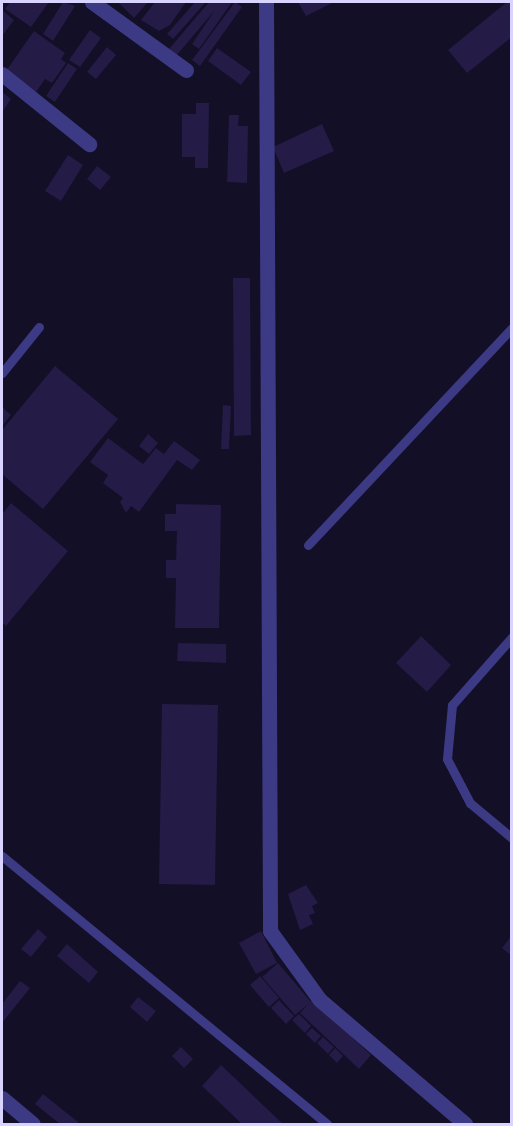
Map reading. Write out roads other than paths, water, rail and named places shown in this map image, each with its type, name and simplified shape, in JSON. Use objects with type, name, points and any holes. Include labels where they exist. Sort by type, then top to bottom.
[{"type":"street","points":[[92,2],[186,70]]},
{"type":"street","points":[[266,2],[270,930],[320,1000],[465,1125]]},
{"type":"street","points":[[2,74],[89,144]]},
{"type":"street","points":[[2,1098],[33,1125]]},
{"type":"lane","points":[[2,373],[39,327]]},
{"type":"lane","points":[[308,545],[512,328]]},
{"type":"lane","points":[[512,637],[452,705],[447,759],[470,803],[512,838]]},
{"type":"lane","points":[[2,856],[327,1125]]}]
